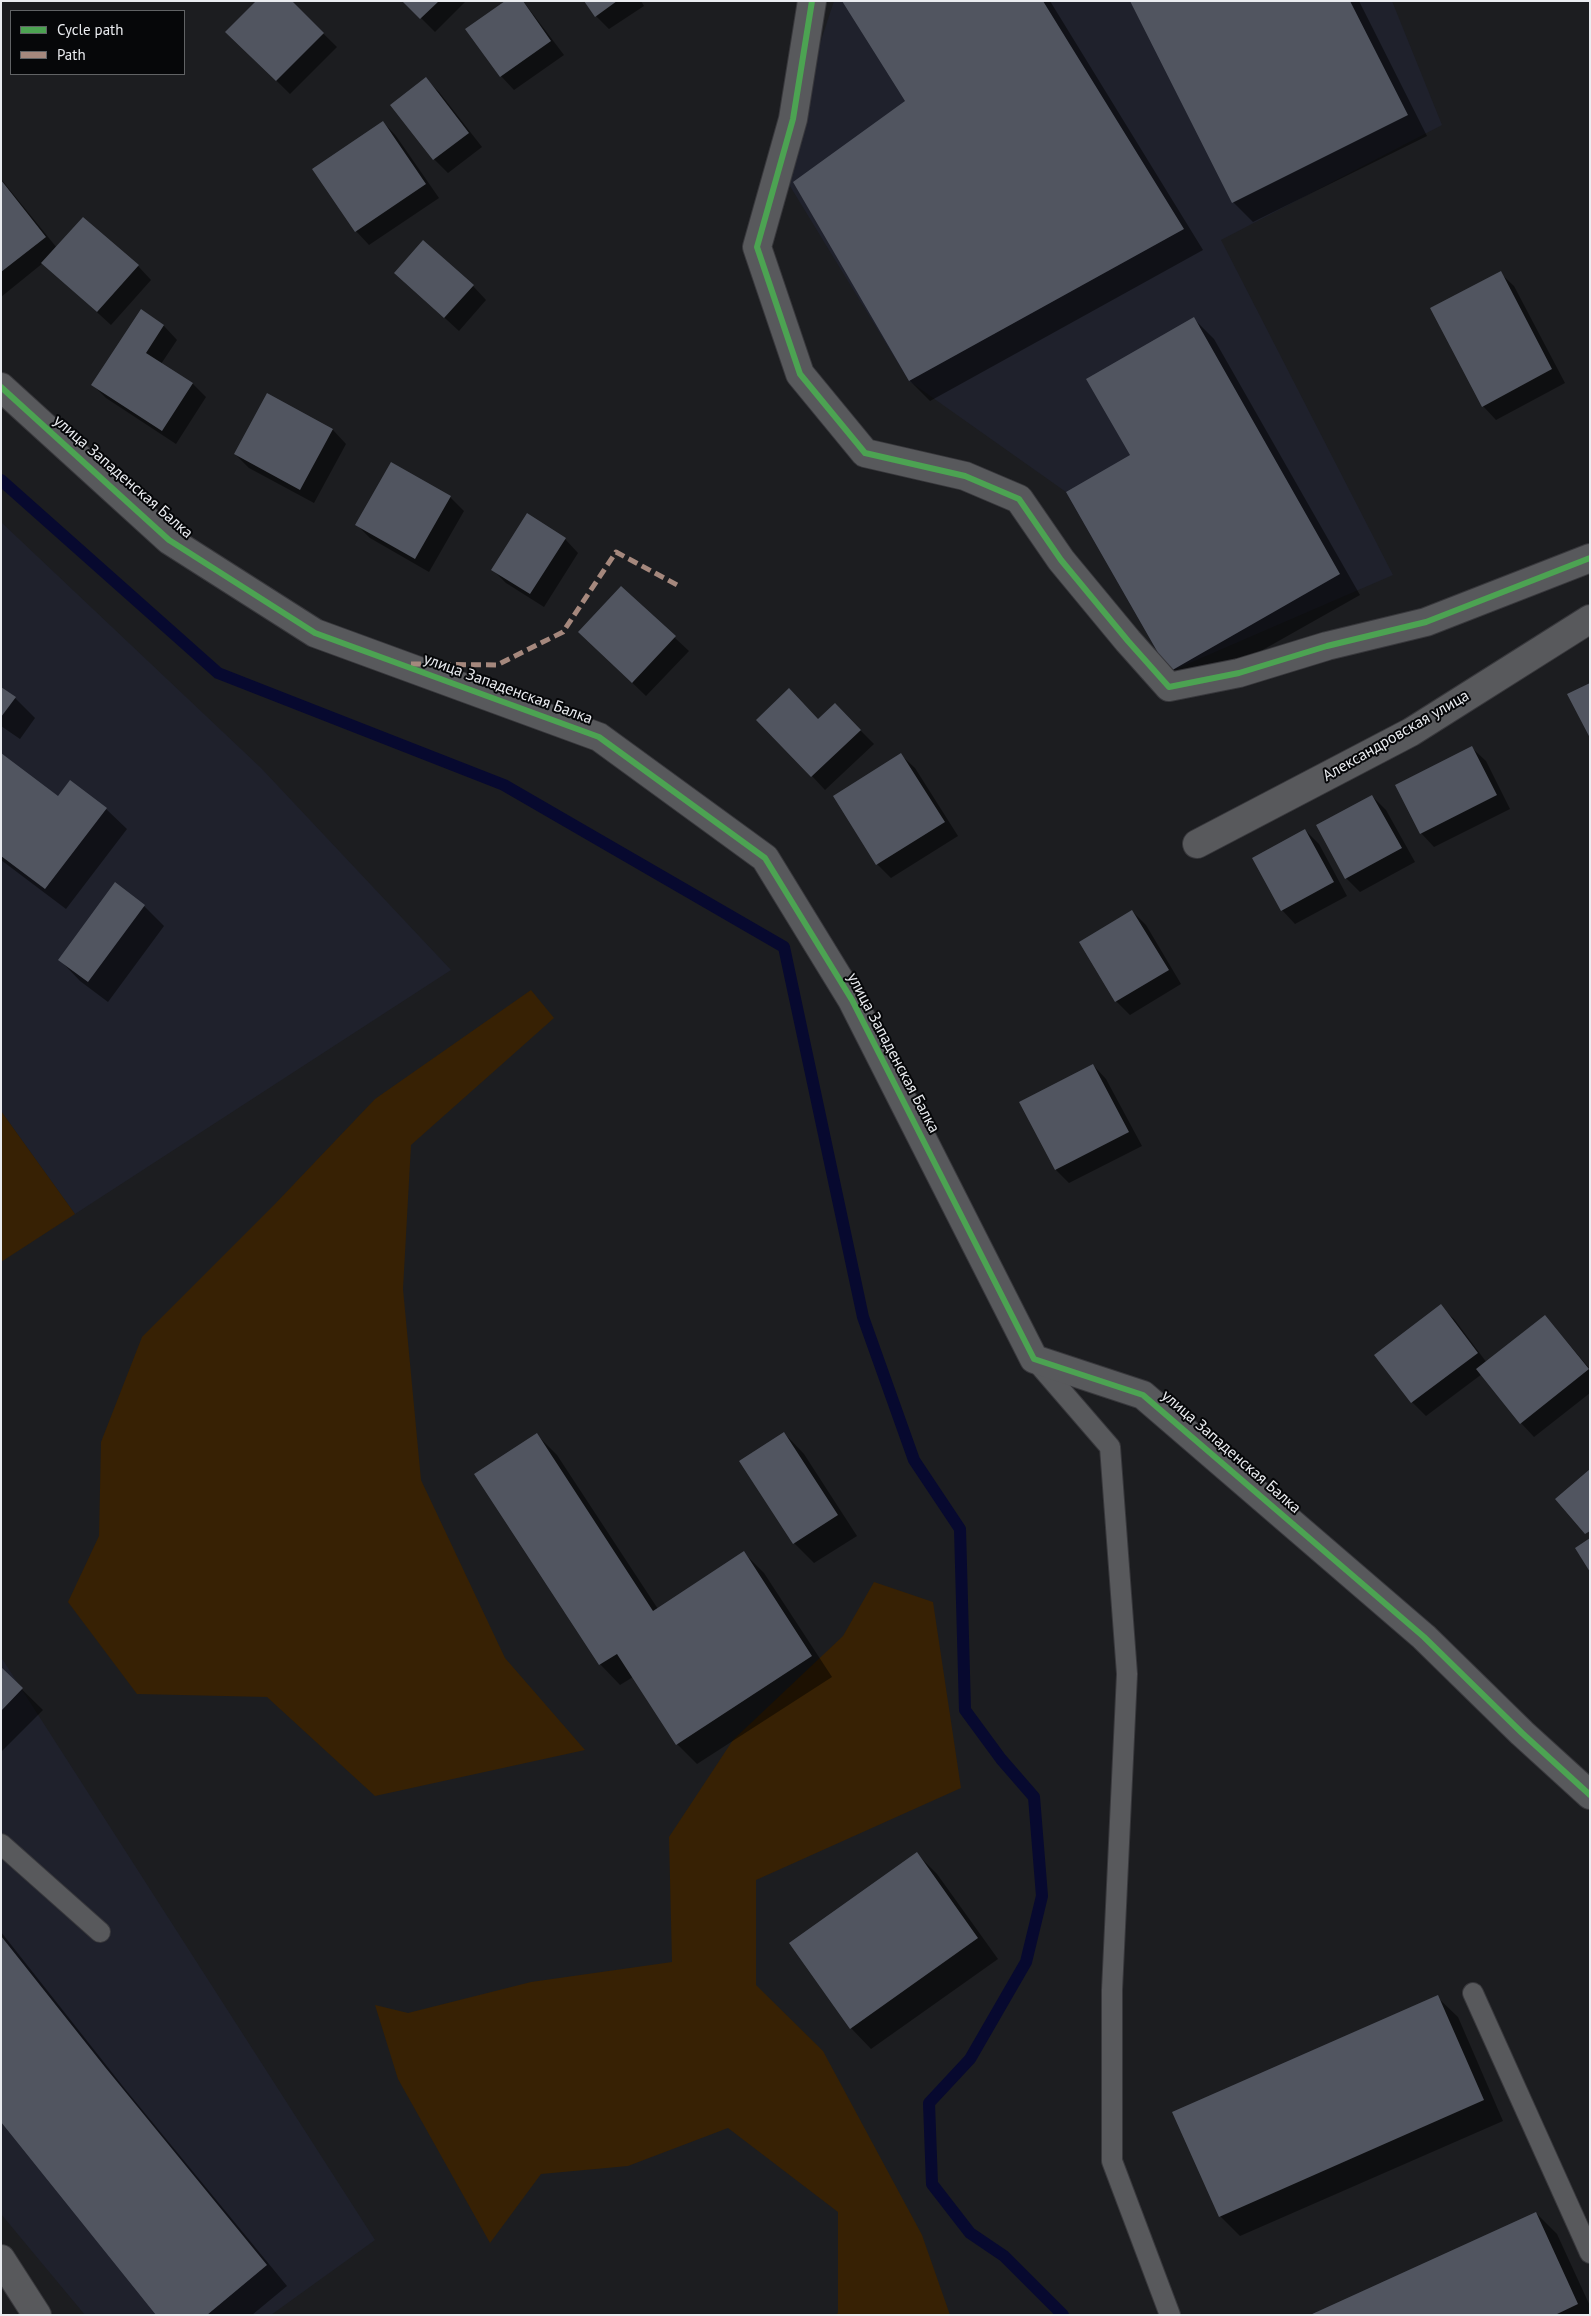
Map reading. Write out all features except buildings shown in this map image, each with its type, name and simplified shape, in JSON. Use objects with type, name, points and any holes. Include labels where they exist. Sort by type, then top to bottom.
[{"type":"street","points":[[812,1],[793,119],[757,247],[800,374],[865,453],[965,476],[1019,499],[1061,560],[1169,687],[1239,673],[1327,646],[1426,622],[1590,558]]},
{"type":"street","name":"улица Западенская Балка","points":[[1,387],[169,540],[315,633],[599,737],[765,858],[852,1000],[1034,1360],[1143,1395],[1424,1637],[1522,1733],[1590,1794]]},
{"type":"street","name":"Александровская улица","points":[[1197,844],[1410,732],[1590,619]]},
{"type":"street","points":[[1,2259],[37,2315]]},
{"type":"lane","points":[[1034,1360],[1110,1447],[1127,1674],[1112,1990],[1112,2161],[1170,2315]]},
{"type":"lane","points":[[1,1844],[100,1932]]},
{"type":"lane","points":[[1473,1993],[1590,2253]]},
{"type":"shaded area","points":[[834,1],[1392,1],[1442,125],[1221,240],[1393,575],[1169,672],[1066,492],[909,381],[779,168]]},
{"type":"shaded area","points":[[1,522],[261,768],[451,970],[75,1214],[1,1111]]},
{"type":"shaded area","points":[[531,990],[554,1018],[411,1145],[403,1289],[421,1480],[505,1658],[585,1750],[375,1796],[267,1697],[137,1694],[68,1602],[99,1536],[101,1442],[142,1337],[275,1204],[375,1099]]},
{"type":"shaded area","points":[[1,1111],[75,1214],[1,1262]]},
{"type":"shaded area","points":[[874,1582],[933,1602],[961,1788],[756,1880],[756,1985],[823,2051],[922,2235],[950,2315],[835,2315],[838,2313],[838,2212],[728,2128],[628,2166],[541,2174],[490,2243],[398,2079],[375,2005],[408,2013],[531,1982],[672,1962],[669,1837],[733,1740],[843,1636]]},
{"type":"shaded area","points":[[1,1657],[375,2240],[271,2315],[85,2315],[1,2214]]},
{"type":"waterway","points":[[1,480],[218,673],[504,785],[784,947],[863,1317],[914,1460],[960,1529],[965,1710],[1001,1759],[1034,1797],[1042,1896],[1026,1962],[970,2059],[929,2103],[932,2184],[970,2233],[1004,2256],[1063,2315]]},
{"type":"marked path","points":[[411,664],[497,665],[563,632],[616,552],[681,587]]},
{"type":"cycle path","points":[[812,1],[793,119],[757,247],[800,374],[865,453],[965,476],[1019,499],[1061,560],[1169,687],[1239,673],[1327,646],[1426,622],[1590,558]]},
{"type":"cycle path","points":[[1,387],[169,540],[315,633],[599,737],[765,858],[852,1000],[1034,1359],[1143,1395],[1424,1637],[1522,1733],[1590,1795]]}]
